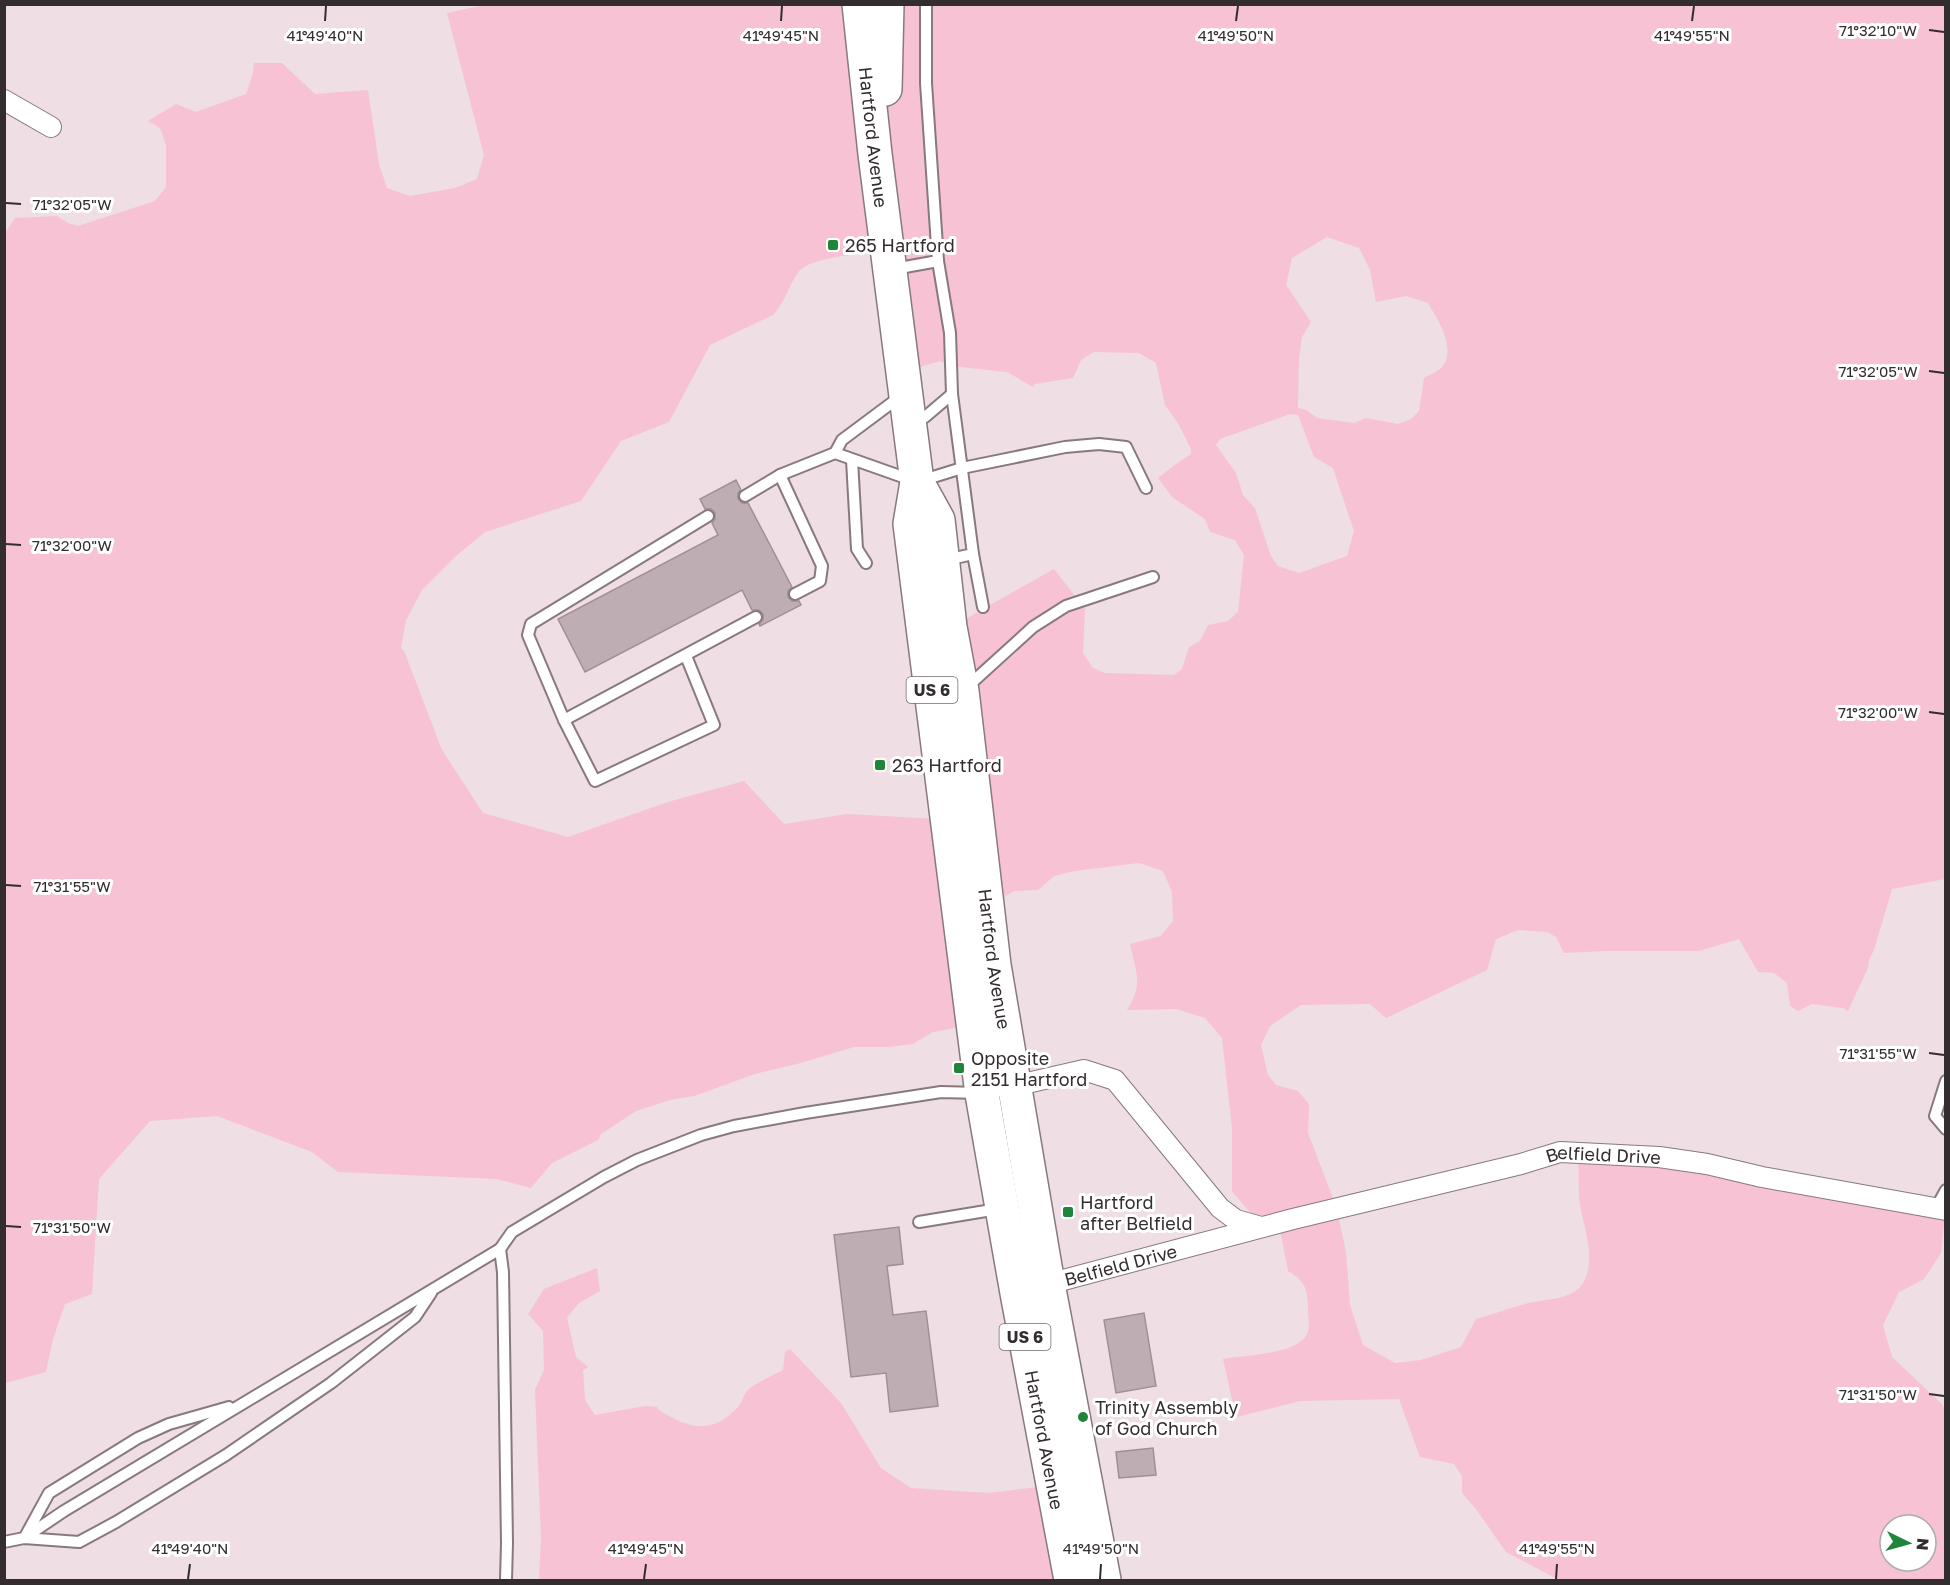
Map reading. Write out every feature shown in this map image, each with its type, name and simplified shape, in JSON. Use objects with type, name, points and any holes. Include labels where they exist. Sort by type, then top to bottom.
[{"type":"highway","name":"Hartford Avenue","points":[[859,4],[917,482],[910,524],[982,1094],[1071,1581]]},
{"type":"highway","points":[[881,196],[887,4]]},
{"type":"highway","name":"Hartford Avenue","points":[[917,482],[958,557],[950,627],[962,691],[994,964],[1048,1284],[1104,1581]]},
{"type":"street","points":[[4,100],[51,127]]},
{"type":"street","points":[[982,1094],[1084,1070],[1115,1080],[1220,1208],[1236,1220],[1263,1227]]},
{"type":"street","name":"Belfield Drive","points":[[1048,1284],[1403,1191],[1521,1164],[1560,1152],[1659,1157],[1707,1164],[1762,1177],[1941,1209]]},
{"type":"lane","points":[[926,4],[926,83],[938,261],[950,333],[952,393],[962,468],[958,557],[983,607]]},
{"type":"lane","points":[[891,270],[938,261]]},
{"type":"lane","points":[[745,496],[780,475],[835,453],[842,440],[909,408],[925,417],[952,393]]},
{"type":"lane","points":[[835,453],[917,482],[962,468],[1065,447],[1099,444],[1126,447],[1146,488]]},
{"type":"lane","points":[[852,460],[857,549],[866,563]]},
{"type":"lane","points":[[780,475],[822,567],[820,581],[795,594]]},
{"type":"lane","points":[[686,656],[714,725],[595,781],[564,720],[528,635],[531,624],[708,516]]},
{"type":"lane","points":[[962,691],[1033,627],[1066,606],[1153,577]]},
{"type":"lane","points":[[564,720],[756,617]]},
{"type":"lane","points":[[1946,1081],[1935,1116],[1946,1129]]},
{"type":"lane","points":[[24,1538],[64,1511],[500,1249],[512,1232],[637,1160],[701,1135],[770,1118],[941,1092],[982,1094]]},
{"type":"lane","points":[[1941,1209],[1946,1191]]},
{"type":"lane","points":[[919,1222],[1002,1208]]},
{"type":"lane","points":[[500,1249],[504,1296],[506,1581]]},
{"type":"lane","points":[[4,1542],[24,1538],[79,1542],[203,1469],[340,1376],[415,1317],[433,1290]]},
{"type":"lane","points":[[24,1538],[49,1493],[138,1438],[169,1424],[242,1404]]},
{"type":"shaded area","points":[[484,5],[1945,5],[1945,879],[1892,889],[1868,968],[1848,1011],[1843,1008],[1812,1004],[1798,1011],[1790,1006],[1787,983],[1774,973],[1758,972],[1739,939],[1699,951],[1564,953],[1556,937],[1547,932],[1518,930],[1496,939],[1487,970],[1386,1018],[1370,1004],[1301,1005],[1270,1026],[1261,1045],[1268,1075],[1276,1085],[1298,1091],[1309,1104],[1308,1133],[1336,1206],[1346,1252],[1350,1305],[1363,1345],[1395,1363],[1421,1360],[1461,1347],[1476,1319],[1522,1305],[1564,1296],[1581,1286],[1589,1267],[1589,1257],[1580,1205],[1578,1154],[1655,1162],[1945,1213],[1941,1253],[1924,1279],[1899,1292],[1883,1325],[1892,1357],[1942,1404],[1945,1411],[1945,1580],[1559,1580],[1506,1552],[1462,1493],[1462,1476],[1454,1464],[1420,1457],[1399,1399],[1300,1401],[1236,1417],[1223,1359],[1283,1350],[1303,1340],[1309,1330],[1307,1296],[1302,1282],[1288,1271],[1280,1229],[1254,1217],[1232,1191],[1232,1128],[1222,1038],[1205,1018],[1176,1009],[1127,1010],[1137,985],[1130,944],[1161,936],[1173,921],[1172,892],[1163,871],[1139,863],[1074,871],[1054,876],[1038,890],[1014,891],[1004,897],[975,901],[987,1014],[955,1028],[933,1032],[913,1044],[854,1047],[755,1074],[694,1096],[670,1100],[636,1111],[601,1134],[598,1140],[552,1163],[531,1188],[497,1179],[338,1172],[312,1152],[217,1116],[150,1121],[99,1179],[92,1294],[65,1304],[53,1339],[46,1372],[5,1383],[5,233],[15,218],[57,216],[78,226],[155,201],[166,187],[166,145],[160,128],[148,121],[176,104],[196,112],[246,94],[254,63],[282,63],[315,94],[368,90],[379,164],[387,188],[410,196],[455,188],[477,179],[484,155],[447,13]],"holes":[[[1327,237],[1359,248],[1370,270],[1376,302],[1406,296],[1428,303],[1445,335],[1448,353],[1446,361],[1441,368],[1424,378],[1419,411],[1411,419],[1398,424],[1366,418],[1354,423],[1317,418],[1306,410],[1298,408],[1299,358],[1302,337],[1311,322],[1286,285],[1292,258]],[[880,251],[898,369],[920,367],[940,361],[951,366],[1007,372],[1033,387],[1035,384],[1073,378],[1081,360],[1094,352],[1139,353],[1156,363],[1165,405],[1178,423],[1191,449],[1191,454],[1158,478],[1172,497],[1205,519],[1210,532],[1235,540],[1244,555],[1238,612],[1228,621],[1208,625],[1200,641],[1189,647],[1182,669],[1174,675],[1105,673],[1093,668],[1083,653],[1085,609],[1054,569],[939,634],[955,820],[847,814],[784,824],[744,781],[668,802],[568,837],[483,813],[442,750],[401,648],[406,620],[422,590],[456,556],[485,532],[581,501],[621,441],[669,422],[710,345],[773,315],[781,305],[799,271],[805,266],[825,259]],[[1290,414],[1298,415],[1314,457],[1333,468],[1354,531],[1347,556],[1299,573],[1278,566],[1271,556],[1255,508],[1243,495],[1236,473],[1216,445],[1220,439]]]},
{"type":"shaded area","points":[[597,1268],[600,1291],[579,1303],[567,1317],[576,1357],[588,1367],[583,1370],[585,1400],[595,1415],[645,1406],[657,1407],[690,1425],[709,1425],[718,1422],[741,1404],[750,1388],[783,1370],[785,1352],[790,1349],[841,1403],[881,1468],[911,1488],[989,1493],[1061,1484],[1080,1580],[539,1580],[541,1538],[535,1390],[544,1370],[543,1331],[528,1314],[544,1289]]},
{"type":"building","points":[[736,480],[741,490],[738,493],[738,499],[742,503],[748,503],[792,587],[788,591],[788,597],[792,601],[799,601],[801,605],[760,626],[763,614],[759,610],[752,610],[742,590],[585,672],[558,619],[718,535],[712,523],[715,513],[711,509],[705,509],[700,499]]},
{"type":"building","points":[[899,1227],[903,1264],[887,1266],[893,1315],[926,1311],[938,1406],[890,1412],[886,1373],[851,1377],[834,1235]]},
{"type":"building","points":[[1144,1313],[1156,1386],[1116,1393],[1104,1320]]},
{"type":"building","points":[[1153,1448],[1156,1475],[1119,1478],[1116,1452]]},
{"type":"place","name":"265 Hartford","points":[[833,245]]},
{"type":"place","name":"263 Hartford","points":[[880,765]]},
{"type":"place","name":"Opposite 2151 Hartford","points":[[959,1068]]},
{"type":"place","name":"Hartford after Belfield","points":[[1068,1212]]},
{"type":"place","name":"Trinity Assembly of God Church","points":[[1083,1417]]}]
